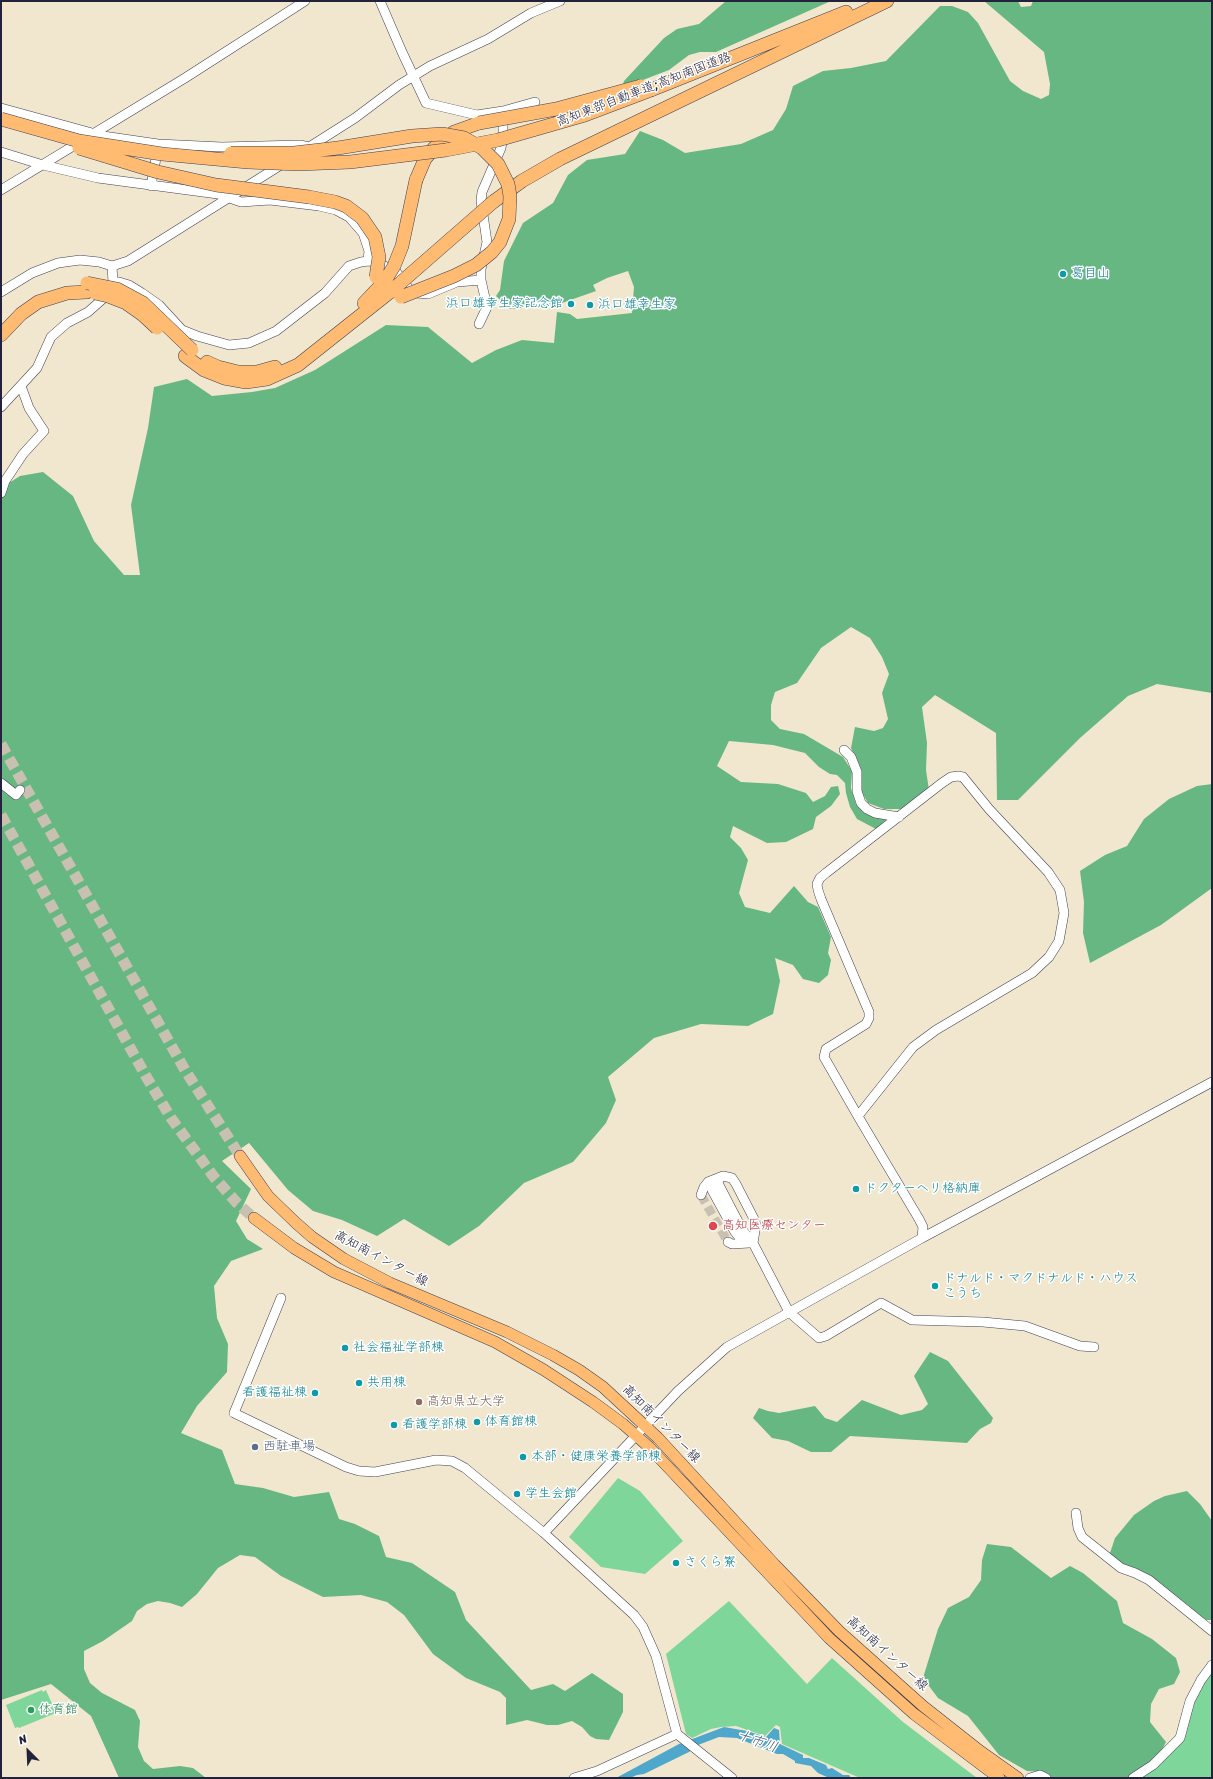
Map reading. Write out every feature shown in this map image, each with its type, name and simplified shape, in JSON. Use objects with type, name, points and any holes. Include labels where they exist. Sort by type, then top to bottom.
[{"type":"highway","points":[[388,287],[402,246],[416,180],[425,159],[434,148],[454,132],[479,123],[556,109],[650,87],[776,33],[823,21],[877,1]]},
{"type":"highway","points":[[1,322],[25,300],[44,290],[64,284],[87,287],[113,297],[135,309],[189,353],[204,370],[235,381],[256,382],[267,379],[288,371],[336,336],[388,287],[493,202],[522,181],[560,159],[887,1]]},
{"type":"highway","name":"高知東部自動車道;高知南国道路","points":[[1,119],[79,141],[160,149],[204,159],[298,164],[350,162],[399,157],[490,141],[551,126],[585,115],[650,87]]},
{"type":"highway","points":[[1,123],[158,172],[216,185],[324,200],[346,206],[362,218],[375,237],[388,287]]},
{"type":"highway","points":[[160,149],[294,153],[427,135],[453,136],[472,142],[482,148],[498,164],[508,184],[511,208],[506,231],[492,252],[476,265],[454,276],[388,287],[368,294],[346,318],[294,357],[266,370],[247,373],[228,370],[189,353]]},
{"type":"highway","points":[[1,335],[21,314],[38,302],[56,295],[87,287]]},
{"type":"main road","name":"高知南インター線","points":[[240,1156],[268,1196],[296,1223],[331,1250],[390,1283],[504,1331],[553,1355],[579,1370],[603,1387],[658,1438],[774,1565],[839,1631],[923,1706],[1018,1778]]},
{"type":"main road","name":"高知南インター線","points":[[254,1218],[294,1248],[334,1272],[495,1342],[544,1370],[593,1402],[623,1424],[649,1447],[682,1481],[829,1638],[914,1714],[998,1778]]},
{"type":"street","points":[[1,190],[185,78],[305,1]]},
{"type":"street","points":[[380,1],[426,103],[477,115],[503,111],[536,102]]},
{"type":"street","points":[[1,292],[32,273],[58,263],[80,260],[98,262],[112,266],[128,261],[355,118],[430,66],[488,39],[531,13],[560,1]]},
{"type":"street","points":[[1,108],[93,133],[160,149],[300,144],[309,147]]},
{"type":"street","points":[[479,324],[487,307],[481,280],[481,269],[487,242],[481,201],[482,192],[501,148],[503,137],[503,111]]},
{"type":"street","points":[[152,186],[160,149]]},
{"type":"street","points":[[1,152],[43,165],[98,178],[218,194],[241,202],[270,200],[319,206],[336,210],[349,217],[363,233],[369,251],[368,261]]},
{"type":"street","points":[[113,282],[129,285],[142,293],[159,305],[182,330],[229,345],[249,343],[276,331],[325,293],[349,266],[361,262],[377,262],[397,273],[409,289],[416,293],[428,294],[457,282],[481,280]]},
{"type":"street","points":[[1,407],[37,368],[51,337],[67,323],[88,312],[105,297],[113,282],[112,266]]},
{"type":"street","points":[[1,493],[5,481],[23,454],[44,430],[29,408],[21,386]]},
{"type":"street","points":[[844,750],[851,757],[857,772],[857,791],[861,803],[867,810],[875,813],[899,817]]},
{"type":"street","points":[[858,1116],[913,1047],[936,1030],[1032,973],[1049,957],[1059,941],[1064,913],[1060,890],[1048,872],[989,809],[963,777],[951,777],[826,873],[820,878],[818,884],[819,894],[869,1012],[869,1018],[866,1024],[831,1046],[824,1053],[825,1060],[858,1116],[919,1219],[923,1227],[922,1238]]},
{"type":"street","points":[[1,783],[16,795],[20,790]]},
{"type":"street","points":[[544,1533],[646,1427],[678,1391],[712,1360],[740,1340],[922,1238],[1212,1082]]},
{"type":"street","points":[[701,1195],[704,1187],[716,1179],[723,1176],[732,1178],[756,1225],[753,1243],[789,1312],[819,1338],[826,1336],[882,1303],[912,1320],[983,1322],[1025,1326],[1080,1346],[1094,1347]]},
{"type":"street","points":[[716,1179],[712,1190],[735,1232],[739,1237],[753,1243]]},
{"type":"street","points":[[728,1242],[732,1244],[753,1243]]},
{"type":"street","points":[[281,1298],[234,1413],[346,1467],[359,1471],[375,1472],[436,1460],[452,1462],[464,1468],[544,1533],[622,1603],[643,1627],[656,1656],[679,1736],[732,1778]]},
{"type":"street","points":[[1076,1513],[1078,1528],[1082,1537],[1121,1568],[1150,1580],[1212,1631]]},
{"type":"street","points":[[1133,1778],[1153,1765],[1180,1738],[1190,1701],[1201,1680],[1212,1665]]},
{"type":"street","points":[[574,1778],[597,1771],[679,1736]]},
{"type":"street","points":[[1030,1778],[1040,1775],[1046,1778]]},
{"type":"green space","points":[[726,1],[831,1],[716,52],[700,52],[689,55],[669,70],[622,88],[624,81],[664,38],[677,29],[699,24]]},
{"type":"green space","points":[[984,1],[1018,1],[1021,7],[1031,6],[1033,1],[1212,1],[1212,693],[1157,684],[1128,696],[1080,738],[1018,800],[997,800],[996,733],[935,695],[922,707],[927,743],[926,770],[929,790],[904,809],[884,809],[868,803],[861,791],[862,772],[851,748],[855,727],[874,731],[883,728],[888,719],[882,693],[889,674],[882,657],[870,638],[851,627],[821,648],[797,683],[775,692],[771,705],[771,720],[780,729],[804,734],[843,757],[852,771],[851,788],[856,804],[864,812],[887,819],[876,829],[857,819],[850,807],[845,783],[837,775],[830,774],[819,767],[805,753],[773,745],[729,741],[717,766],[741,782],[778,784],[806,793],[813,802],[825,796],[831,787],[838,786],[840,794],[831,806],[816,817],[813,829],[786,842],[767,843],[733,826],[730,837],[741,848],[748,860],[739,893],[745,907],[770,913],[794,886],[808,902],[818,907],[831,937],[828,953],[831,960],[828,975],[819,983],[803,979],[793,965],[775,958],[780,981],[773,1014],[748,1026],[701,1024],[654,1038],[608,1077],[616,1100],[606,1123],[573,1162],[524,1183],[479,1226],[449,1246],[404,1219],[377,1236],[342,1220],[313,1211],[288,1190],[249,1143],[222,1161],[251,1189],[236,1221],[247,1239],[263,1249],[231,1261],[214,1286],[217,1318],[228,1344],[227,1372],[197,1406],[181,1433],[222,1450],[235,1484],[263,1488],[294,1497],[329,1492],[339,1519],[355,1524],[379,1536],[386,1557],[412,1563],[455,1592],[466,1620],[531,1690],[553,1684],[565,1691],[592,1673],[623,1694],[623,1712],[609,1740],[596,1739],[590,1736],[582,1727],[572,1721],[558,1725],[547,1725],[527,1720],[506,1725],[506,1698],[500,1692],[466,1678],[433,1654],[404,1615],[387,1602],[361,1595],[323,1597],[281,1576],[255,1557],[240,1555],[218,1568],[197,1594],[182,1607],[158,1601],[147,1604],[137,1611],[132,1621],[103,1641],[84,1651],[84,1669],[90,1683],[102,1693],[135,1710],[140,1721],[138,1747],[144,1761],[153,1769],[180,1766],[193,1768],[206,1778],[119,1778],[91,1716],[51,1684],[1,1700],[1,488],[20,476],[43,472],[73,496],[94,541],[124,575],[140,575],[131,505],[148,428],[154,387],[187,379],[212,396],[275,388],[315,370],[386,325],[428,327],[472,363],[496,350],[522,340],[554,343],[557,312],[570,314],[577,319],[632,313],[634,287],[628,271],[607,278],[593,285],[596,291],[562,303],[510,309],[496,296],[500,290],[504,261],[523,223],[553,203],[568,175],[587,160],[625,154],[640,131],[663,140],[685,153],[741,144],[773,130],[786,109],[793,86],[823,71],[851,68],[886,61],[940,6],[952,6],[968,12],[978,23],[1010,81],[1023,91],[1041,99],[1049,95],[1050,84],[1044,52]]},
{"type":"green space","points":[[1212,784],[1212,888],[1161,925],[1090,963],[1083,933],[1084,902],[1080,871],[1105,855],[1127,846],[1144,819],[1169,799],[1197,786]]},
{"type":"green space","points":[[930,1352],[948,1361],[993,1418],[991,1423],[980,1429],[967,1443],[850,1436],[831,1452],[811,1452],[788,1441],[772,1438],[753,1418],[759,1408],[779,1413],[815,1406],[825,1418],[837,1422],[862,1400],[901,1415],[922,1410],[928,1404],[914,1376]]},
{"type":"green space","points":[[618,1478],[640,1491],[683,1541],[645,1574],[601,1567],[569,1537]]},
{"type":"green space","points":[[1187,1491],[1200,1504],[1212,1521],[1212,1620],[1206,1620],[1182,1605],[1159,1582],[1146,1575],[1121,1566],[1110,1553],[1115,1538],[1134,1515],[1154,1501],[1165,1496]]},
{"type":"green space","points":[[987,1544],[1011,1547],[1051,1578],[1070,1566],[1083,1573],[1117,1601],[1123,1623],[1152,1639],[1176,1658],[1180,1672],[1174,1684],[1159,1689],[1151,1704],[1150,1722],[1166,1742],[1161,1752],[1133,1777],[1053,1778],[1043,1772],[1027,1771],[999,1755],[968,1716],[938,1698],[923,1678],[938,1629],[948,1608],[969,1597],[981,1580],[982,1560]]},
{"type":"green space","points":[[729,1601],[807,1684],[832,1658],[903,1722],[977,1778],[860,1778],[782,1744],[780,1727],[776,1725],[765,1736],[736,1726],[711,1729],[692,1738],[686,1734],[666,1654]]},
{"type":"green space","points":[[1212,1669],[1212,1778],[1137,1778],[1177,1747],[1194,1700]]},
{"type":"green space","name":"体育館","points":[[42,1690],[43,1692],[46,1690],[56,1713],[19,1728],[15,1728],[6,1705]]},
{"type":"water","name":"十市川","points":[[724,1727],[747,1731],[766,1737],[774,1728],[779,1730],[780,1744],[803,1755],[803,1758],[809,1758],[826,1765],[828,1769],[832,1768],[843,1775],[849,1775],[851,1778],[829,1778],[818,1773],[811,1766],[795,1763],[795,1761],[783,1754],[777,1754],[737,1738],[719,1737],[698,1745],[689,1752],[644,1774],[630,1778],[616,1778],[679,1744]]},
{"type":"tunnel","points":[[1,744],[185,1070],[240,1156]]},
{"type":"tunnel","points":[[1,815],[147,1078],[171,1118],[214,1177],[237,1203],[254,1218]]},
{"type":"tunnel","points":[[701,1195],[728,1242]]},
{"type":"place","name":"葛目山","points":[[1063,274]]},
{"type":"place","name":"浜口雄幸生家記念館","points":[[571,304]]},
{"type":"place","name":"浜口雄幸生家","points":[[590,305]]},
{"type":"place","name":"ドクターヘリ格納庫","points":[[856,1189]]},
{"type":"place","name":"高知医療センター","points":[[713,1226]]},
{"type":"place","name":"ドナルド・マクドナルド・ハウス こうち","points":[[935,1286]]},
{"type":"place","name":"社会福祉学部棟","points":[[345,1348]]},
{"type":"place","name":"共用棟","points":[[359,1383]]},
{"type":"place","name":"看護福祉棟","points":[[315,1393]]},
{"type":"place","name":"高知県立大学","points":[[419,1402]]},
{"type":"place","name":"体育館棟","points":[[477,1422]]},
{"type":"place","name":"看護学部棟","points":[[394,1425]]},
{"type":"place","name":"西駐車場","points":[[255,1447]]},
{"type":"place","name":"本部・健康栄養学部棟","points":[[523,1457]]},
{"type":"place","name":"学生会館","points":[[517,1494]]},
{"type":"place","name":"さくら寮","points":[[676,1563]]},
{"type":"place","name":"体育館","points":[[31,1710]]}]
